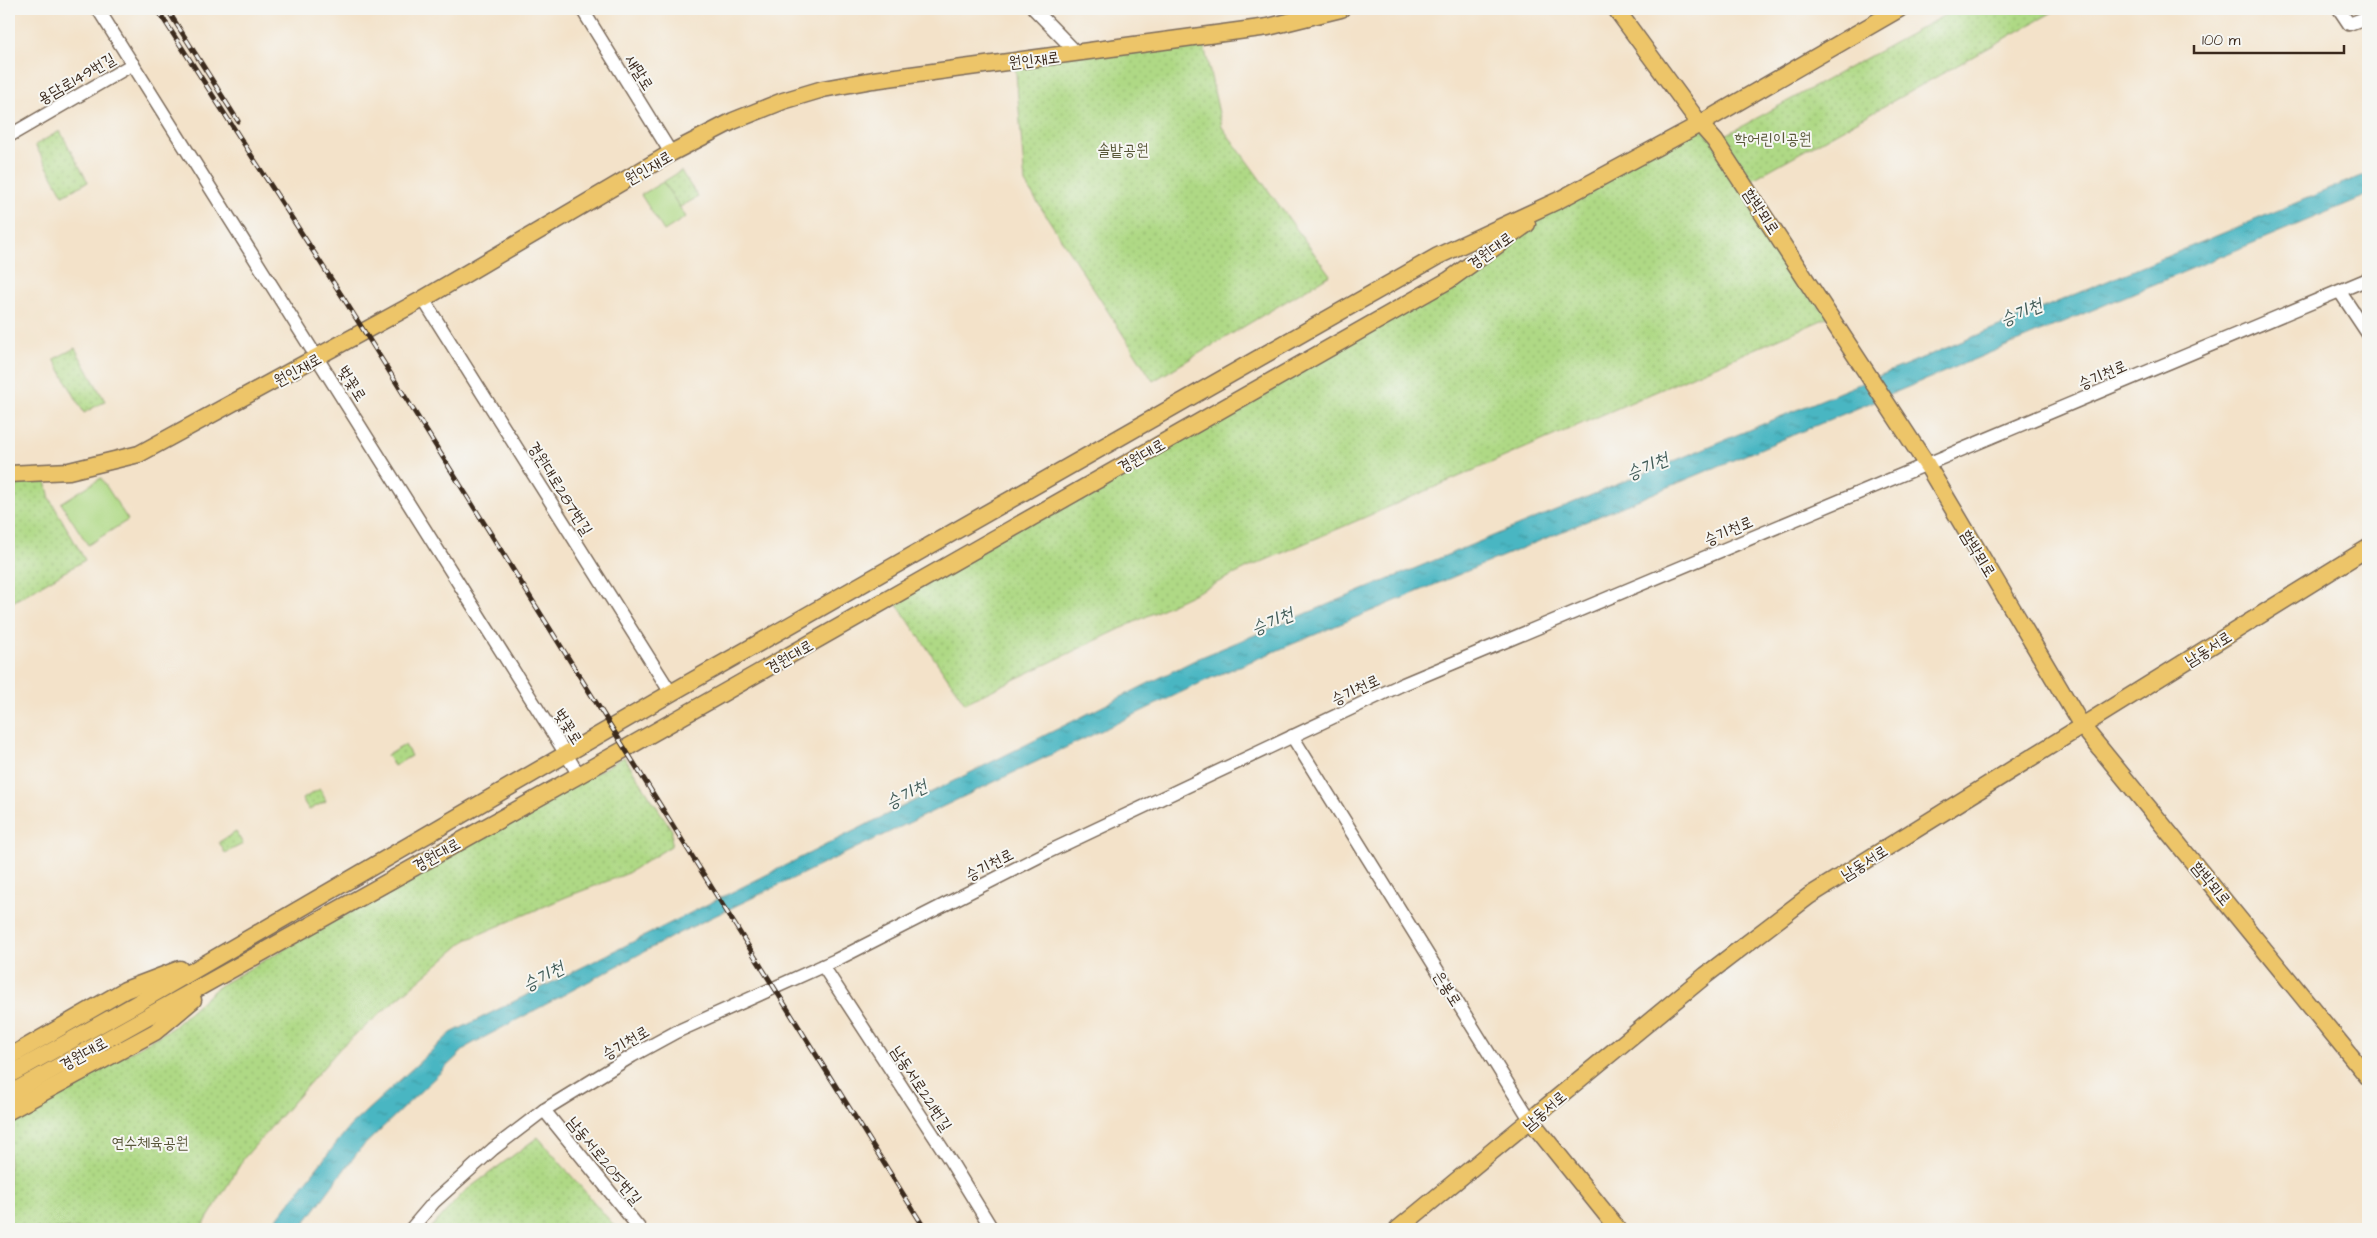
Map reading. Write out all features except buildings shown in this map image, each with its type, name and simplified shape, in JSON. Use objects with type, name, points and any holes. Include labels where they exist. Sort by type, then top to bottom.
[{"type":"main road","name":"원인재로","points":[[9,474],[69,471],[139,454],[423,300],[671,153],[734,121],[783,101],[823,89],[1268,28],[1341,9]]},
{"type":"main road","name":"함박뫼로","points":[[1616,9],[1700,124],[1715,141],[1916,447],[2082,726],[2368,1077]]},
{"type":"main road","name":"경원대로","points":[[9,1076],[671,693],[1438,256],[1559,200],[1700,124],[1899,9]]},
{"type":"main road","name":"경원대로","points":[[9,1094],[579,775],[1449,280],[1559,200]]},
{"type":"main road","name":"남동서로","points":[[1398,1229],[1706,975],[1809,896],[2368,548]]},
{"type":"main road","points":[[9,1057],[125,990],[222,953]]},
{"type":"main road","points":[[9,1111],[155,1032],[232,968]]},
{"type":"main road","name":"은봉로","points":[[1531,1121],[1618,1229]]},
{"type":"street","name":"벚꽃로","points":[[98,9],[579,775]]},
{"type":"street","name":"새말로","points":[[582,9],[671,153]]},
{"type":"street","points":[[1034,9],[1077,53]]},
{"type":"street","points":[[2339,9],[2348,24],[2368,17]]},
{"type":"street","name":"용담로149번길","points":[[9,136],[133,64]]},
{"type":"street","name":"승기천로","points":[[411,1229],[434,1202],[493,1149],[544,1110],[632,1056],[676,1032],[823,966],[1048,852],[1401,685],[2368,279]]},
{"type":"street","points":[[2340,292],[2368,334]]},
{"type":"street","name":"경원대로287번길","points":[[423,300],[671,693]]},
{"type":"street","name":"은봉로","points":[[1292,736],[1531,1121]]},
{"type":"street","name":"남동서로221번길","points":[[823,966],[951,1162],[992,1229]]},
{"type":"street","name":"남동서로205번길","points":[[544,1110],[640,1229]]},
{"type":"green space","name":"학어린이공원","points":[[1956,9],[2058,9],[1744,184],[1715,141]]},
{"type":"green space","name":"솔밭공원","points":[[1202,36],[1222,127],[1330,275],[1153,381],[1025,183],[1015,61]]},
{"type":"green space","points":[[1700,124],[1831,316],[1252,566],[965,703],[892,597],[1449,280],[1559,200]]},
{"type":"green space","points":[[60,131],[88,182],[63,195],[35,145]]},
{"type":"green space","points":[[681,171],[698,197],[680,207],[663,182]]},
{"type":"green space","points":[[663,182],[686,217],[664,231],[641,195]]},
{"type":"green space","points":[[75,348],[105,401],[84,413],[54,359]]},
{"type":"green space","points":[[44,472],[50,499],[85,560],[9,604],[9,474]]},
{"type":"green space","points":[[101,478],[128,520],[88,545],[61,503]]},
{"type":"green space","points":[[405,745],[411,756],[394,766],[387,755]]},
{"type":"green space","name":"연수체육공원","points":[[624,757],[672,830],[671,846],[626,874],[566,897],[466,940],[341,1047],[244,1158],[201,1229],[9,1229],[9,1122],[172,1028],[219,986]]},
{"type":"green space","points":[[320,789],[326,801],[309,810],[302,799]]},
{"type":"green space","points":[[236,832],[243,844],[225,853],[219,842]]},
{"type":"green space","points":[[538,1137],[617,1229],[430,1229],[464,1192]]},
{"type":"water","points":[[2368,173],[2368,195],[1211,678],[679,933],[468,1046],[360,1149],[300,1229],[270,1229],[350,1126],[451,1033],[1199,658]]},
{"type":"railway","points":[[157,9],[344,299],[925,1229]]},
{"type":"railway","points":[[167,9],[238,121]]},
{"type":"water label","name":"승기천","points":[[2021,312]]},
{"type":"water label","name":"승기천","points":[[1647,466]]},
{"type":"water label","name":"승기천","points":[[1272,621]]},
{"type":"water label","name":"승기천","points":[[906,794]]},
{"type":"water label","name":"승기천","points":[[543,976]]}]
